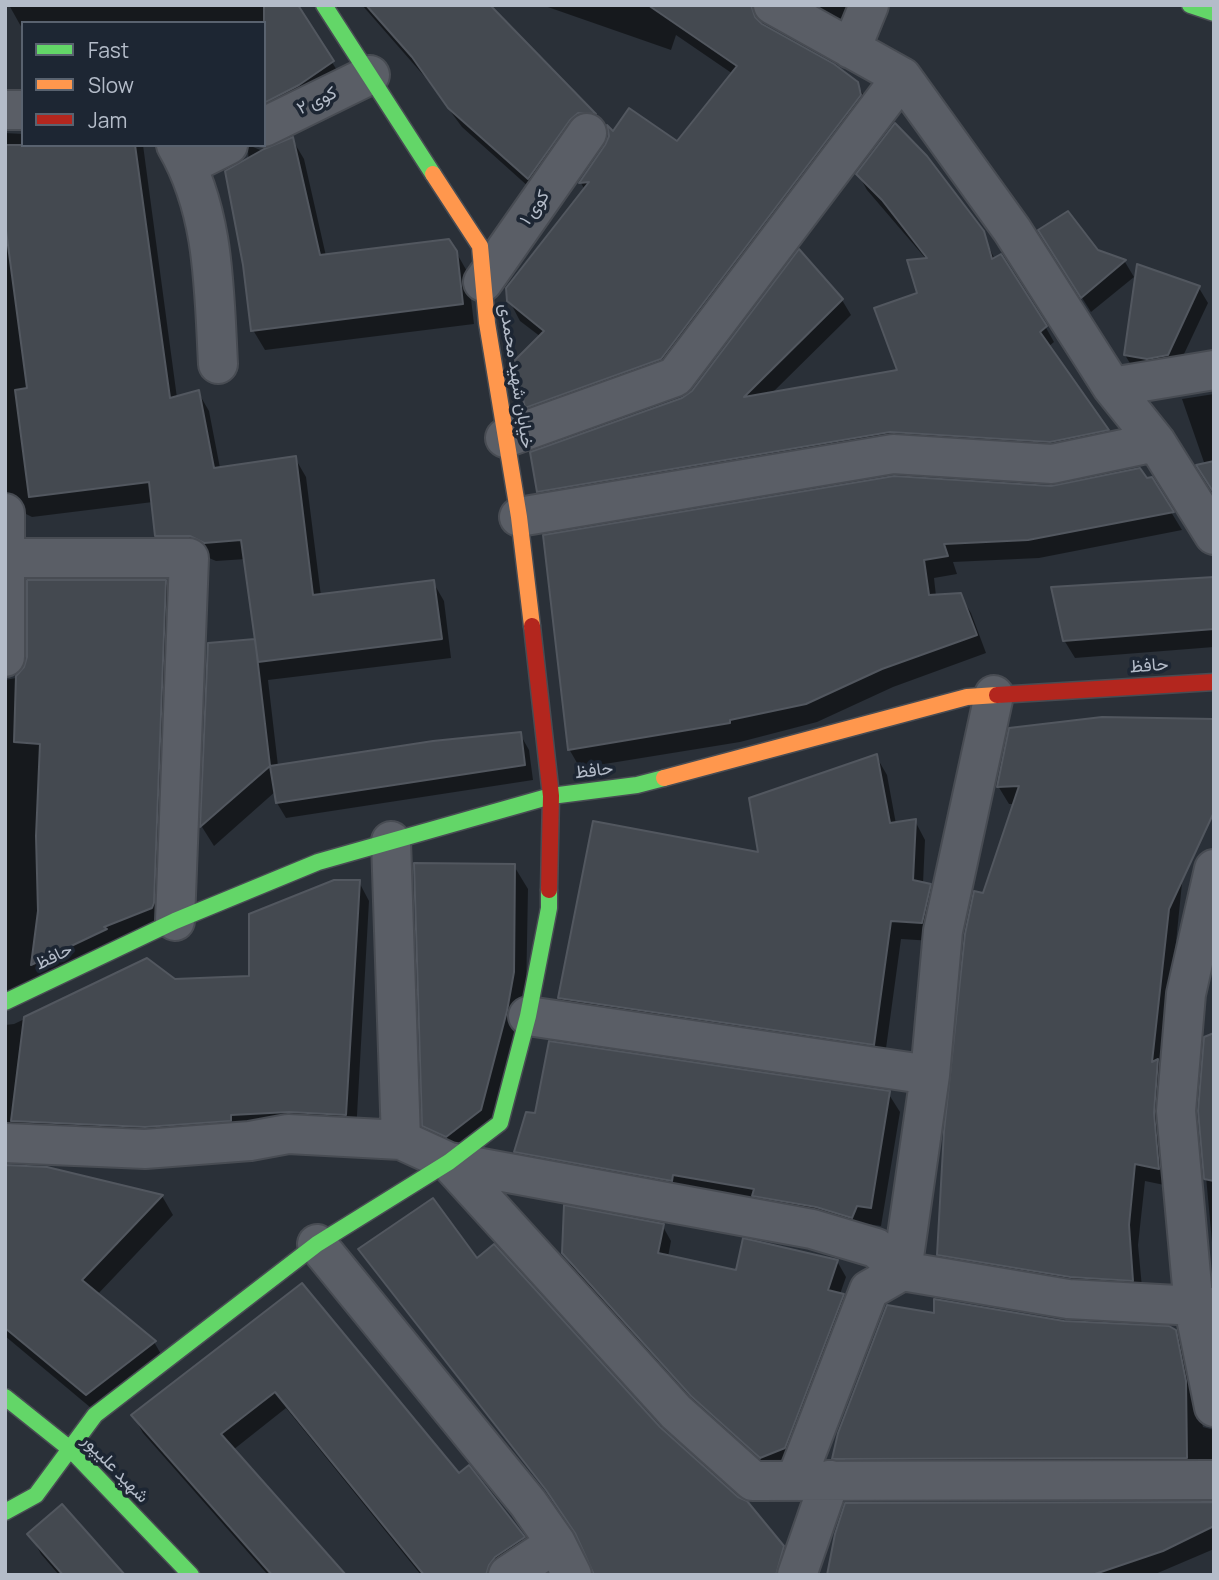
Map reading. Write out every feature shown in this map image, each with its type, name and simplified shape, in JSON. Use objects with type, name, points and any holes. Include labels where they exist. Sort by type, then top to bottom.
[{"type":"street","name":"خیابان شهید محمدی","points":[[5,1511],[36,1495],[95,1415],[317,1244],[449,1162],[500,1123],[527,1016],[549,908],[551,796],[519,517],[505,438],[480,246],[324,5]]},
{"type":"street","points":[[773,5],[902,77],[1012,230],[1112,387],[1156,442],[1214,535]]},
{"type":"street","points":[[851,49],[869,5]]},
{"type":"street","points":[[1190,5],[1214,13]]},
{"type":"street","name":"کوی ۲","points":[[266,126],[370,75]]},
{"type":"street","points":[[505,438],[675,377],[902,77]]},
{"type":"street","name":"کوی ۱","points":[[483,282],[587,133]]},
{"type":"street","points":[[218,364],[212,249],[182,155],[219,147]]},
{"type":"street","points":[[1112,387],[1214,370]]},
{"type":"street","points":[[519,517],[893,454],[1052,464],[1156,442]]},
{"type":"street","points":[[5,513],[5,657]]},
{"type":"street","points":[[7,558],[189,558],[175,920]]},
{"type":"street","name":"حافظ","points":[[5,1002],[175,920],[317,862],[551,796],[637,785],[967,697],[1214,682]]},
{"type":"street","points":[[902,1271],[930,1075],[943,931],[994,695]]},
{"type":"street","points":[[391,841],[401,1140]]},
{"type":"street","points":[[1214,869],[1186,994],[1177,1111],[1204,1307],[1214,1407]]},
{"type":"street","points":[[527,1016],[930,1075]]},
{"type":"street","points":[[5,1143],[145,1149],[250,1141],[288,1134],[401,1140],[449,1162],[812,1229],[876,1248],[902,1271],[1068,1299],[1204,1307]]},
{"type":"street","points":[[449,1162],[676,1412],[753,1481],[1214,1480]]},
{"type":"street","points":[[317,1244],[528,1503],[564,1559],[508,1575]]},
{"type":"street","points":[[797,1575],[813,1480],[869,1290],[902,1271]]},
{"type":"street","name":"شهید علیپور","points":[[5,1398],[70,1449],[191,1575]]},
{"type":"building","points":[[264,5],[298,5],[334,61],[299,85],[266,102],[266,21]]},
{"type":"building","points":[[366,5],[490,5],[596,114],[578,113],[570,120],[528,179],[448,108],[412,57]]},
{"type":"building","points":[[648,5],[751,5],[755,17],[762,24],[834,64],[858,82],[861,95],[661,359],[525,408],[515,360],[544,331],[507,301],[506,288],[589,182],[579,183],[605,145],[609,136],[607,125],[613,131],[629,108],[677,141],[737,66]]},
{"type":"building","points":[[895,123],[927,156],[984,231],[992,259],[1001,254],[1047,326],[1040,332],[1109,430],[1050,442],[890,432],[537,492],[530,452],[682,398],[692,391],[799,249],[843,299],[744,397],[897,370],[874,308],[917,293],[907,260],[927,258],[882,200],[856,174]]},
{"type":"building","points":[[293,137],[320,255],[449,239],[457,251],[463,304],[251,331],[243,265],[225,171],[264,149]]},
{"type":"building","points":[[5,145],[135,147],[170,398],[199,390],[214,468],[296,456],[313,595],[434,580],[442,639],[258,662],[241,540],[204,543],[190,536],[155,536],[149,482],[29,497],[15,390],[27,388],[5,223]]},
{"type":"building","points":[[1068,211],[1098,250],[1126,260],[1081,298],[1038,230]]},
{"type":"building","points":[[1137,264],[1200,286],[1168,355],[1147,359],[1124,355]]},
{"type":"building","points":[[1214,461],[1214,493],[1196,465]]},
{"type":"building","points":[[1140,468],[1147,478],[1152,477],[1174,512],[1028,540],[944,544],[948,556],[924,560],[929,595],[961,593],[977,635],[882,669],[806,704],[730,720],[730,723],[568,750],[543,535],[894,476],[1051,486]]},
{"type":"building","points":[[1214,577],[1214,629],[1063,641],[1051,587]]},
{"type":"building","points":[[27,580],[166,580],[154,903],[152,908],[104,927],[107,929],[31,965],[38,911],[36,836],[40,744],[14,742],[16,676],[24,667],[27,657]]},
{"type":"building","points":[[255,639],[270,766],[200,827],[208,643]]},
{"type":"building","points":[[1102,717],[1214,719],[1214,812],[1169,909],[1152,1062],[1158,1059],[1154,1113],[1159,1169],[1135,1164],[1129,1225],[1133,1281],[1070,1277],[937,1255],[944,1131],[965,934],[974,891],[983,893],[1019,786],[997,787],[1009,728]]},
{"type":"building","points":[[521,732],[525,765],[276,803],[270,766],[433,741]]},
{"type":"building","points":[[877,754],[890,823],[916,819],[913,880],[931,884],[922,923],[891,921],[874,1045],[558,998],[593,821],[758,852],[749,798]]},
{"type":"building","points":[[414,863],[515,864],[514,972],[507,1011],[481,1110],[446,1137],[422,1126]]},
{"type":"building","points":[[334,880],[360,880],[346,1115],[289,1112],[231,1115],[231,1121],[145,1127],[11,1121],[24,1017],[147,958],[175,979],[249,976],[249,914]]},
{"type":"building","points":[[1214,1033],[1214,1181],[1204,1179],[1198,1111],[1204,1037]]},
{"type":"building","points":[[549,1041],[890,1091],[871,1208],[857,1206],[852,1218],[816,1207],[752,1196],[754,1189],[673,1175],[672,1181],[514,1152],[526,1112],[535,1113]]},
{"type":"building","points":[[5,1165],[47,1167],[163,1195],[82,1280],[156,1341],[86,1395],[5,1328]]},
{"type":"building","points":[[433,1198],[477,1258],[494,1244],[660,1427],[738,1497],[747,1501],[784,1546],[776,1575],[594,1575],[575,1533],[546,1490],[358,1249]]},
{"type":"building","points":[[564,1205],[664,1224],[658,1253],[736,1270],[743,1238],[838,1260],[828,1290],[844,1294],[785,1448],[760,1458],[691,1396],[562,1253]]},
{"type":"building","points":[[302,1283],[459,1473],[469,1465],[525,1537],[495,1557],[486,1575],[424,1575],[275,1392],[221,1434],[346,1575],[272,1575],[131,1415]]},
{"type":"building","points":[[934,1299],[1064,1321],[1169,1326],[1176,1330],[1186,1381],[1187,1458],[832,1459],[838,1433],[887,1305],[934,1313]]},
{"type":"building","points":[[1214,1502],[1214,1526],[1163,1551],[1092,1575],[827,1575],[835,1534],[845,1503]]},
{"type":"building","points":[[62,1504],[125,1575],[63,1575],[27,1534]]},
{"type":"traffic: fast","points":[[324,5],[433,174]]},
{"type":"traffic: fast","points":[[1190,5],[1214,13]]},
{"type":"traffic: fast","points":[[5,1002],[175,921],[318,862],[551,796],[637,785],[664,778]]},
{"type":"traffic: fast","points":[[5,1512],[36,1495],[95,1415],[317,1244],[449,1162],[500,1123],[528,1016],[549,908],[549,890]]},
{"type":"traffic: fast","points":[[5,1397],[70,1449],[191,1575]]},
{"type":"traffic: slow","points":[[433,174],[480,246],[487,323],[519,517],[532,626]]},
{"type":"traffic: slow","points":[[664,778],[967,697],[997,695]]},
{"type":"traffic: jam","points":[[532,626],[551,796],[549,890]]},
{"type":"traffic: jam","points":[[997,695],[1214,682]]}]
